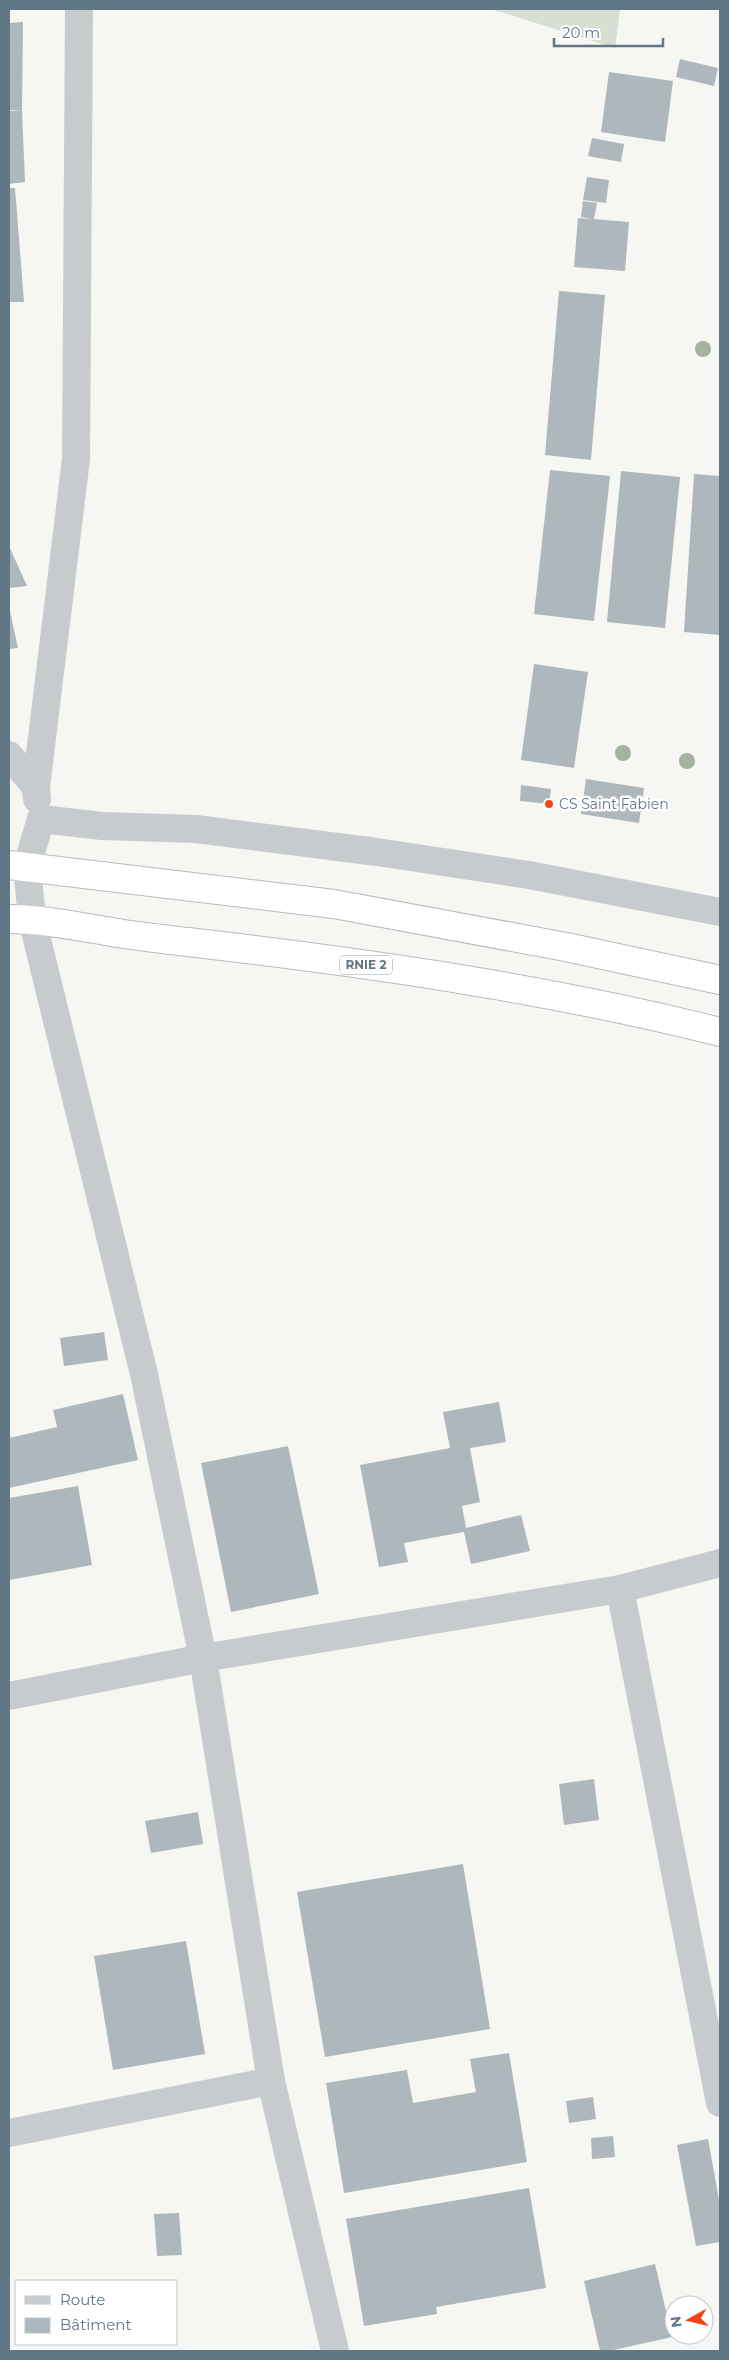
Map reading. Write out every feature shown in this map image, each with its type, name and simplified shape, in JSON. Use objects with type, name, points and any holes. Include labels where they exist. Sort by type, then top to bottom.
[{"type":"highway","points":[[18,865],[334,904],[566,947],[720,980]]},
{"type":"highway","name":"RNIE 2","points":[[20,919],[132,936],[302,956],[491,983],[665,1018],[720,1032]]},
{"type":"street","points":[[79,9],[76,459],[36,788],[41,820],[18,865],[20,919],[144,1374],[203,1658],[271,2081],[335,2351]]},
{"type":"street","points":[[9,755],[36,788]]},
{"type":"street","points":[[41,820],[102,826],[196,829],[377,852],[529,875],[720,912]]},
{"type":"street","points":[[9,1696],[203,1658],[620,1589],[720,1564]]},
{"type":"street","points":[[620,1589],[709,1988],[720,2103]]},
{"type":"street","points":[[9,2133],[271,2081]]},
{"type":"shaded area","points":[[491,9],[620,9],[615,48]]},
{"type":"building","points":[[23,22],[22,110],[9,110],[9,23]]},
{"type":"building","points":[[680,59],[718,68],[714,86],[676,77]]},
{"type":"building","points":[[609,72],[673,81],[665,142],[601,132]]},
{"type":"building","points":[[22,110],[25,182],[9,184],[9,111]]},
{"type":"building","points":[[592,138],[624,144],[621,162],[588,156]]},
{"type":"building","points":[[587,177],[609,180],[606,203],[583,200]]},
{"type":"building","points":[[9,188],[15,188],[24,302],[9,302]]},
{"type":"building","points":[[583,201],[597,203],[594,219],[629,222],[625,271],[574,267],[578,218],[592,219],[581,217]]},
{"type":"building","points":[[559,291],[605,295],[591,460],[545,455]]},
{"type":"building","points":[[550,470],[610,476],[594,621],[534,614]]},
{"type":"building","points":[[621,471],[680,477],[665,628],[607,622]]},
{"type":"building","points":[[694,474],[720,476],[720,635],[684,632]]},
{"type":"building","points":[[9,546],[27,586],[9,588]]},
{"type":"building","points":[[9,607],[18,648],[9,649]]},
{"type":"building","points":[[534,664],[588,672],[574,768],[521,760]]},
{"type":"building","points":[[586,779],[644,788],[639,823],[581,814]]},
{"type":"building","points":[[521,785],[551,789],[549,804],[520,801]]},
{"type":"building","points":[[104,1332],[108,1360],[64,1366],[60,1338]]},
{"type":"building","points":[[123,1394],[138,1460],[9,1488],[9,1438],[57,1427],[53,1410]]},
{"type":"building","points":[[499,1402],[506,1442],[470,1448],[480,1502],[462,1506],[466,1528],[521,1515],[530,1551],[471,1564],[464,1532],[404,1543],[408,1562],[379,1567],[360,1465],[450,1448],[443,1412]]},
{"type":"building","points":[[288,1446],[319,1594],[231,1612],[201,1463]]},
{"type":"building","points":[[78,1486],[92,1565],[9,1580],[9,1498]]},
{"type":"building","points":[[594,1779],[599,1820],[564,1825],[559,1784]]},
{"type":"building","points":[[198,1812],[203,1844],[151,1853],[145,1821]]},
{"type":"building","points":[[463,1864],[490,2029],[325,2057],[297,1892]]},
{"type":"building","points":[[186,1941],[205,2054],[113,2070],[94,1956]]},
{"type":"building","points":[[509,2053],[527,2162],[344,2193],[326,2083],[407,2070],[413,2103],[476,2092],[470,2059]]},
{"type":"building","points":[[593,2097],[596,2119],[569,2123],[566,2101]]},
{"type":"building","points":[[613,2136],[615,2157],[592,2159],[591,2138]]},
{"type":"building","points":[[708,2139],[720,2205],[720,2242],[696,2246],[677,2145]]},
{"type":"building","points":[[529,2188],[546,2288],[436,2307],[437,2314],[364,2326],[346,2219]]},
{"type":"building","points":[[179,2213],[182,2255],[157,2256],[154,2214]]},
{"type":"building","points":[[655,2264],[664,2303],[664,2339],[609,2351],[600,2351],[584,2281]]},
{"type":"place","name":"CS Saint Fabien","points":[[549,804]]}]
